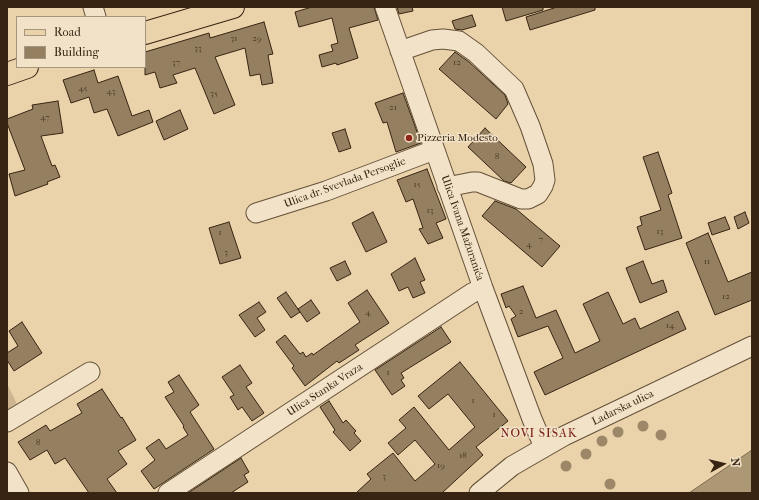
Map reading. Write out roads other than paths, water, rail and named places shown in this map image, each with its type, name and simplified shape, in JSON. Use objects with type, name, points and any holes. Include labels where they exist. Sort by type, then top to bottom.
[{"type":"main road","points":[[146,33],[233,7]]},
{"type":"main road","points":[[7,74],[24,68]]},
{"type":"street","name":"Ulica Ivana Mažuranića","points":[[385,7],[483,288],[544,447]]},
{"type":"street","points":[[400,51],[432,40],[443,39],[459,42],[476,53],[514,89],[530,126],[543,164],[544,186],[538,194],[528,199],[521,199],[478,182],[447,187]]},
{"type":"street","name":"Ulica dr. Svevlada Persoglie","points":[[256,213],[326,192],[434,150]]},
{"type":"street","name":"Ulica Stanka Vraza","points":[[168,493],[465,297],[483,288]]},
{"type":"street","name":"Lađarska ulica","points":[[479,493],[512,466],[564,436],[752,346]]},
{"type":"street","points":[[7,422],[90,372]]},
{"type":"street","points":[[7,472],[19,493]]},
{"type":"place","name":"Pizzeria Modesto","points":[[409,138]]},
{"type":"district","name":"NOVI SISAK","points":[[539,434]]}]
